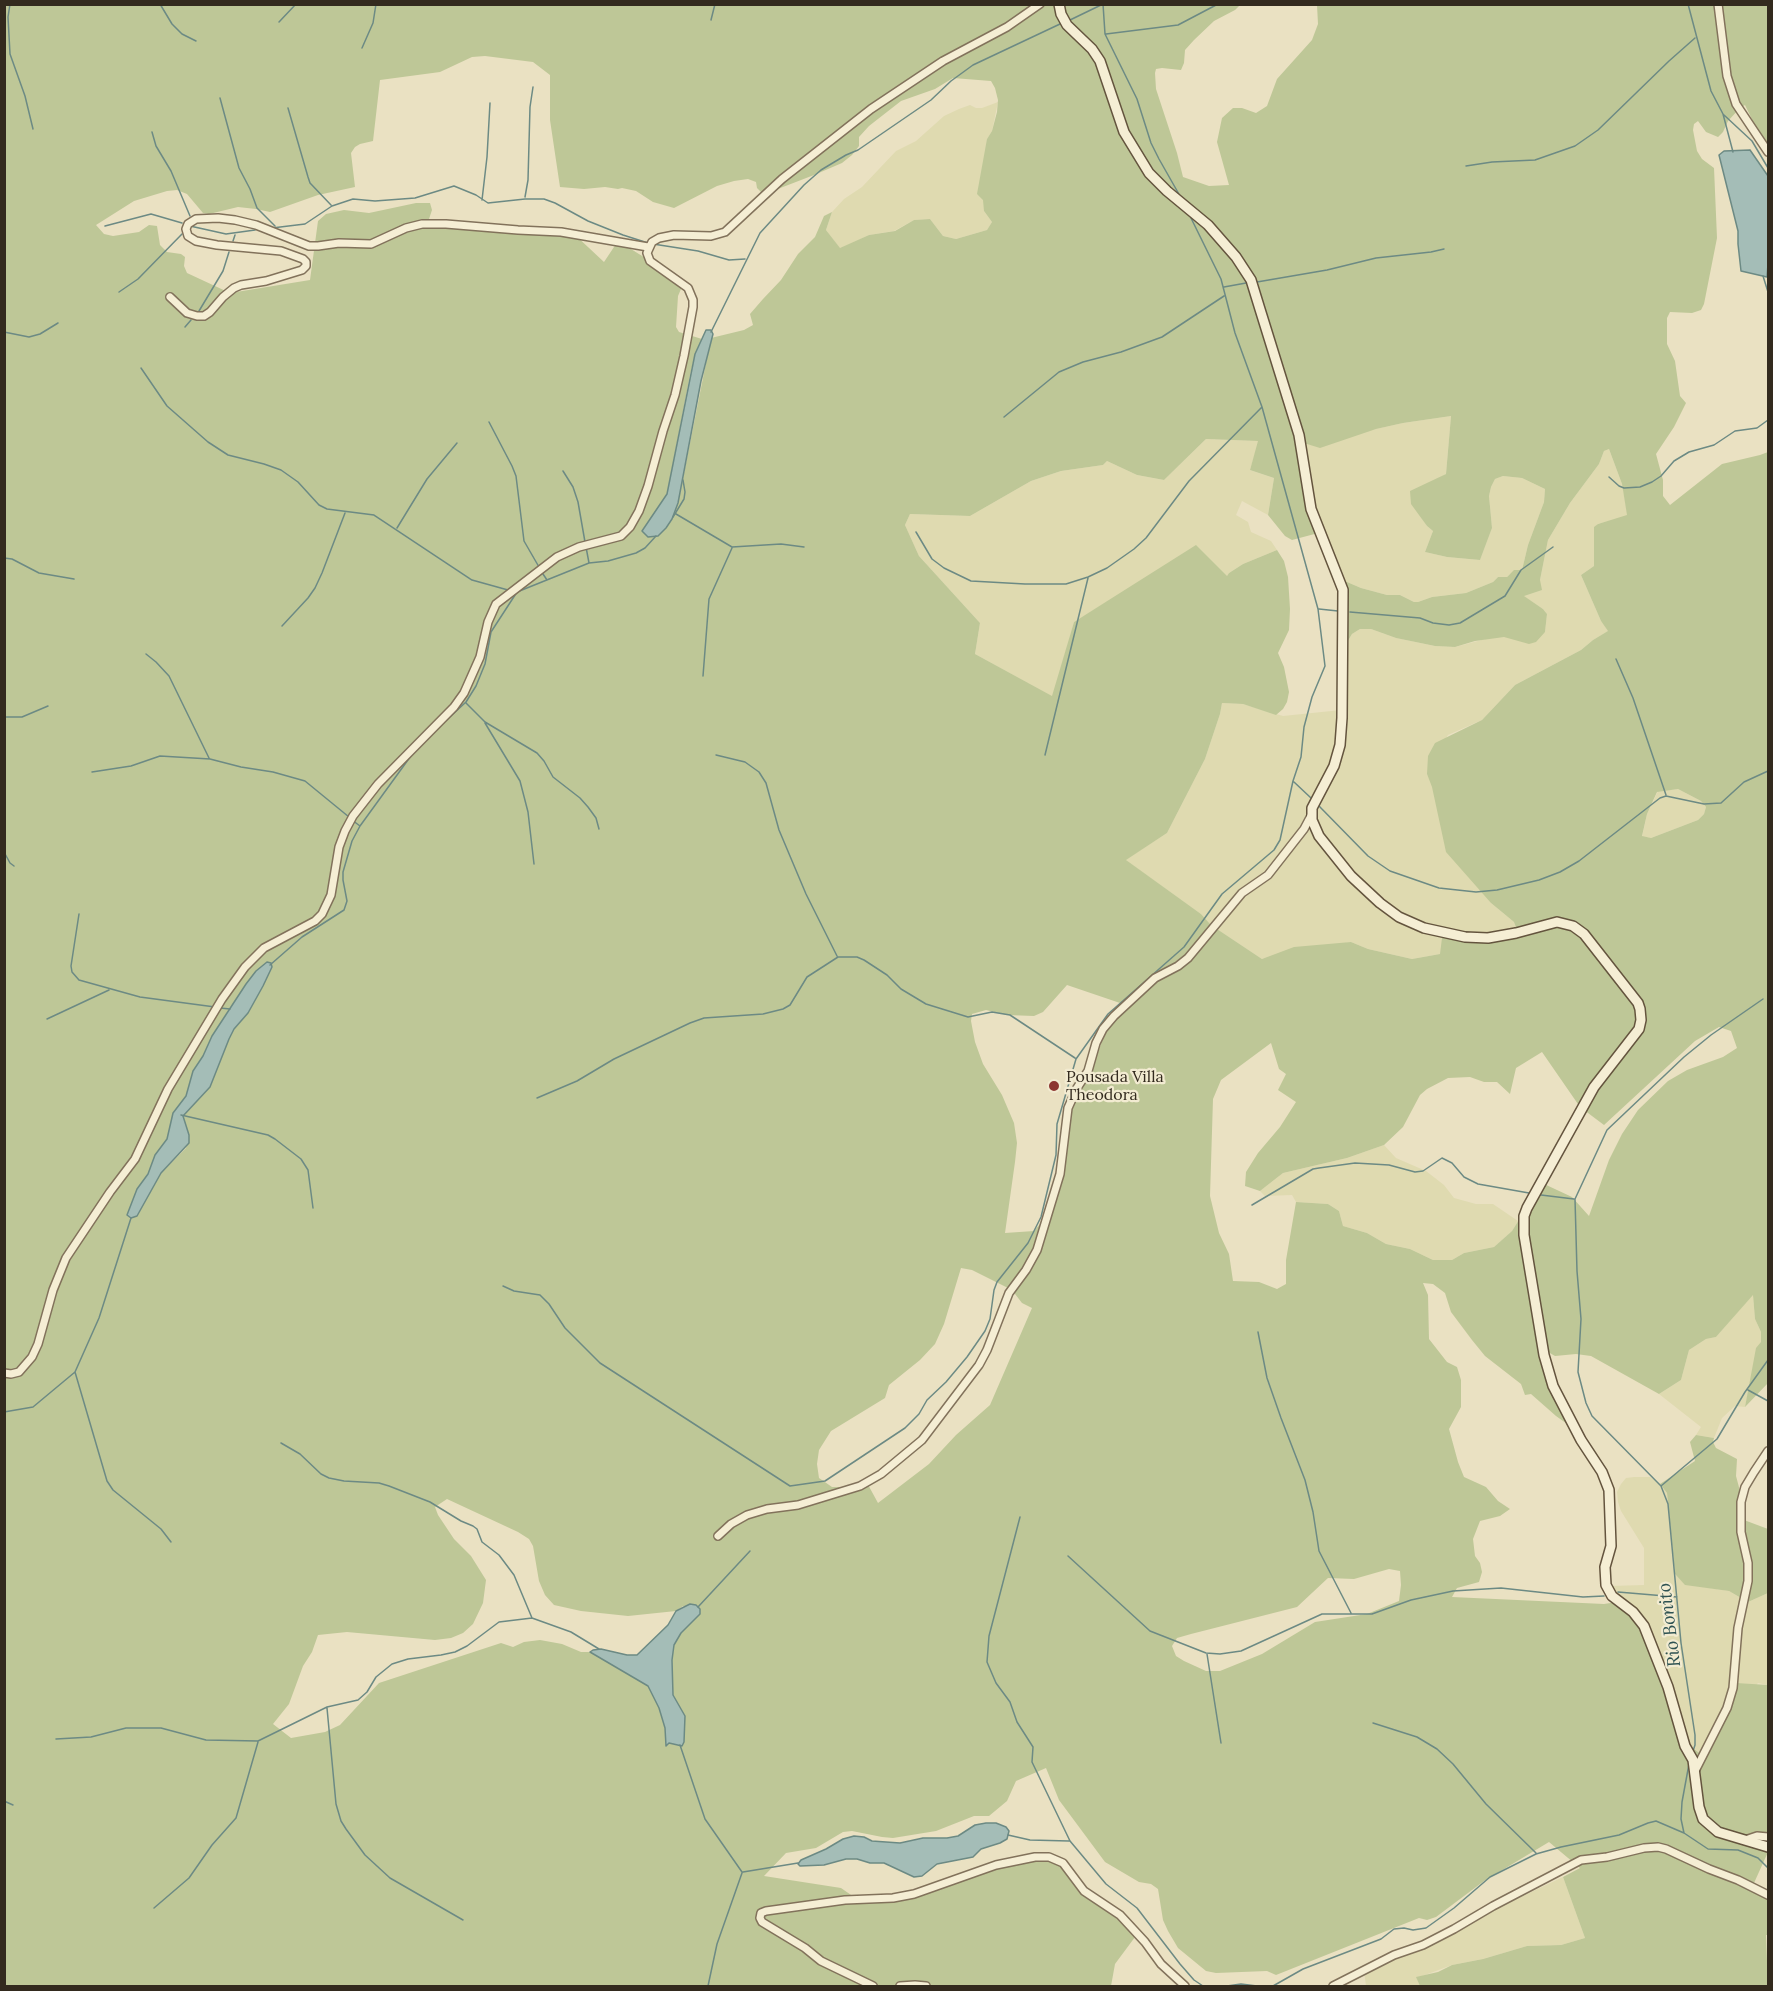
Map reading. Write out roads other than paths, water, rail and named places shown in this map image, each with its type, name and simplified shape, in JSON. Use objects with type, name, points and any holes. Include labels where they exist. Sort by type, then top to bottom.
[{"type":"street","points":[[4,1373],[19,1372],[32,1357],[38,1344],[53,1290],[66,1258],[135,1159],[168,1089],[222,999],[245,967],[264,948],[315,921],[322,914],[331,895],[339,847],[353,816],[378,784],[454,707],[464,693],[480,657],[488,622],[496,604],[557,557],[579,547],[621,536],[639,512],[675,395],[693,307],[688,288],[650,261],[648,247],[652,242],[666,236],[711,236],[724,232],[782,179],[871,109],[943,61],[1007,27],[1040,4]]},
{"type":"street","points":[[718,1536],[731,1524],[747,1515],[767,1509],[798,1505],[860,1486],[881,1474],[922,1440],[978,1365],[987,1350],[1009,1293],[1037,1250],[1060,1174],[1068,1108],[1077,1088],[1089,1071],[1096,1043],[1103,1029],[1155,978],[1188,958],[1242,893],[1268,875],[1304,829],[1334,766],[1340,745],[1343,706],[1343,590],[1311,509],[1299,435],[1251,280],[1236,257],[1208,225],[1167,191],[1149,172],[1124,132],[1097,55],[1067,25],[1059,4]]},
{"type":"street","points":[[1718,4],[1727,76],[1736,104],[1768,152]]},
{"type":"street","points":[[170,297],[187,313],[204,316],[234,288],[302,270],[306,266],[303,259],[281,251],[196,241],[188,236],[186,229],[188,224],[196,219],[218,218],[256,225],[309,246],[339,243],[371,244],[406,228],[422,224],[446,224],[561,232],[648,247]]},
{"type":"street","points":[[1312,814],[1319,836],[1352,876],[1380,903],[1399,916],[1424,928],[1476,938],[1516,933],[1564,922],[1579,929],[1638,1003],[1641,1020],[1639,1029],[1594,1087],[1527,1208],[1524,1216],[1524,1235],[1545,1355],[1553,1386],[1581,1440],[1602,1472],[1609,1490],[1611,1546],[1605,1567],[1606,1585],[1612,1596],[1633,1612],[1644,1626],[1668,1687],[1685,1746],[1695,1771],[1699,1807],[1703,1819],[1718,1832],[1768,1847]]},
{"type":"street","points":[[1695,1771],[1727,1708],[1733,1688],[1738,1629],[1748,1581],[1748,1563],[1741,1532],[1741,1502],[1749,1480],[1768,1451]]},
{"type":"street","points":[[1745,1840],[1757,1836],[1768,1837]]},
{"type":"street","points":[[1333,1986],[1394,1955],[1423,1945],[1581,1860],[1658,1847],[1768,1895]]},
{"type":"street","points":[[873,1986],[821,1962],[805,1948],[762,1922],[760,1915],[766,1911],[782,1908],[914,1894],[996,1865],[1035,1857],[1049,1857],[1063,1863],[1084,1891],[1120,1915],[1145,1942],[1161,1964],[1185,1986]]},
{"type":"street","points":[[900,1986],[926,1986]]},
{"type":"water","points":[[1750,150],[1768,176],[1767,277],[1741,271],[1738,231],[1719,155],[1724,151]]},
{"type":"water","points":[[706,330],[711,330],[713,334],[701,381],[678,503],[666,528],[658,536],[648,537],[642,531],[667,494],[695,354]]},
{"type":"water","points":[[267,962],[271,963],[272,967],[248,1013],[234,1029],[210,1087],[183,1116],[189,1143],[161,1173],[137,1216],[131,1218],[127,1215],[137,1189],[148,1174],[155,1155],[167,1139],[173,1113],[186,1096],[193,1071],[212,1036],[246,984]]},
{"type":"water","points":[[690,1604],[700,1609],[700,1614],[681,1633],[674,1645],[672,1660],[673,1695],[685,1716],[684,1742],[682,1746],[669,1743],[666,1746],[665,1728],[659,1708],[648,1686],[590,1652],[601,1649],[637,1655],[668,1625],[676,1611]]},
{"type":"water","points":[[996,1823],[1006,1827],[1009,1831],[1007,1839],[981,1849],[973,1857],[937,1864],[922,1876],[914,1877],[884,1863],[870,1863],[857,1859],[846,1859],[824,1865],[800,1866],[798,1864],[801,1860],[843,1839],[854,1836],[872,1841],[900,1843],[923,1838],[958,1836],[975,1825]]},
{"type":"waterway","points":[[10,4],[8,17],[10,54],[25,96],[33,129]]},
{"type":"waterway","points":[[160,4],[172,24],[182,34],[196,41]]},
{"type":"waterway","points":[[279,22],[296,4]]},
{"type":"waterway","points":[[362,48],[373,23],[376,4]]},
{"type":"waterway","points":[[711,20],[715,4]]},
{"type":"waterway","points":[[1103,4],[1105,34],[1137,99],[1151,143],[1180,196]]},
{"type":"waterway","points":[[1106,34],[1178,25],[1218,4]]},
{"type":"waterway","points":[[1688,4],[1711,91],[1723,114],[1733,152]]},
{"type":"waterway","points":[[1070,20],[1101,5]]},
{"type":"waterway","points":[[711,332],[760,233],[804,185],[821,170],[858,150],[931,100],[973,65],[1060,24]]},
{"type":"waterway","points":[[1466,166],[1535,160],[1575,146],[1598,130],[1695,38]]},
{"type":"waterway","points":[[525,197],[533,87]]},
{"type":"waterway","points":[[220,98],[239,168],[257,208],[275,226]]},
{"type":"waterway","points":[[482,200],[490,103]]},
{"type":"waterway","points":[[288,108],[310,183],[331,205]]},
{"type":"waterway","points":[[1724,115],[1752,141],[1768,168]]},
{"type":"waterway","points":[[152,132],[156,146],[171,171],[190,216]]},
{"type":"waterway","points":[[272,228],[305,224],[332,206],[353,199],[375,201],[415,198],[454,186],[488,203],[544,199],[588,221],[648,243]]},
{"type":"waterway","points":[[105,226],[151,214],[182,223]]},
{"type":"waterway","points":[[503,1286],[514,1291],[540,1295],[565,1328],[600,1363],[790,1486],[825,1481],[905,1428],[919,1414],[927,1400],[967,1357],[985,1331],[990,1319],[997,1282],[1028,1243],[1041,1217],[1056,1155],[1057,1124],[1076,1059],[1108,1014],[1184,947],[1222,894],[1274,850],[1280,840],[1293,781],[1301,757],[1304,727],[1312,697],[1325,666],[1318,609],[1262,407],[1235,333],[1221,279],[1189,214]]},
{"type":"waterway","points":[[190,226],[226,234],[255,230]]},
{"type":"waterway","points":[[119,292],[138,279],[182,234]]},
{"type":"waterway","points":[[233,241],[235,235]]},
{"type":"waterway","points":[[653,244],[698,251],[729,260],[745,259]]},
{"type":"waterway","points":[[1257,282],[1327,270],[1376,258],[1444,249]]},
{"type":"waterway","points":[[199,311],[223,271],[229,252]]},
{"type":"waterway","points":[[1763,276],[1768,292]]},
{"type":"waterway","points":[[1224,287],[1246,283]]},
{"type":"waterway","points":[[1004,417],[1059,372],[1162,337],[1224,296]]},
{"type":"waterway","points":[[185,327],[191,320]]},
{"type":"waterway","points":[[4,332],[29,337],[40,334],[58,323]]},
{"type":"waterway","points":[[141,368],[167,406],[208,442],[228,455],[281,470],[298,482],[319,505],[327,509],[374,515],[472,580],[508,590]]},
{"type":"waterway","points":[[916,532],[932,559],[944,568],[971,581],[1066,584],[1088,577],[1107,568],[1146,538],[1189,481],[1262,407]]},
{"type":"waterway","points":[[1609,477],[1624,488],[1640,487],[1661,476],[1674,461],[1689,452],[1714,445],[1735,431],[1757,428],[1768,420]]},
{"type":"waterway","points":[[489,422],[516,476],[524,541],[539,567]]},
{"type":"waterway","points":[[397,528],[427,479],[457,443]]},
{"type":"waterway","points":[[563,471],[573,487],[578,502],[585,542]]},
{"type":"waterway","points":[[673,517],[684,499],[683,480]]},
{"type":"waterway","points":[[282,626],[315,588],[345,513]]},
{"type":"waterway","points":[[676,514],[732,547],[781,544],[804,547]]},
{"type":"waterway","points":[[440,726],[466,702],[476,686],[485,664],[491,632],[517,592],[589,563],[608,561],[636,553],[645,548],[656,536]]},
{"type":"waterway","points":[[586,547],[589,563]]},
{"type":"waterway","points":[[1350,612],[1420,618],[1433,623],[1449,625],[1460,623],[1505,596],[1521,570],[1553,547]]},
{"type":"waterway","points":[[703,676],[709,599],[732,548]]},
{"type":"waterway","points":[[4,558],[12,559],[39,573],[74,579]]},
{"type":"waterway","points":[[541,571],[547,580]]},
{"type":"waterway","points":[[1045,755],[1088,578]]},
{"type":"waterway","points":[[1319,609],[1338,611]]},
{"type":"waterway","points":[[146,654],[169,676],[209,758]]},
{"type":"waterway","points":[[1616,659],[1633,698],[1666,795]]},
{"type":"waterway","points":[[466,703],[485,722],[537,753],[553,777],[588,807],[596,818],[599,829]]},
{"type":"waterway","points":[[4,717],[22,717],[48,706]]},
{"type":"waterway","points":[[485,723],[520,781],[528,812],[534,864]]},
{"type":"waterway","points":[[270,965],[302,937],[344,910],[347,901],[343,872],[352,841],[360,826],[413,753]]},
{"type":"waterway","points":[[716,755],[745,762],[759,772],[766,783],[779,830],[806,894],[837,956]]},
{"type":"waterway","points":[[92,772],[131,766],[160,756],[210,759],[305,781],[349,817]]},
{"type":"waterway","points":[[1319,806],[1368,856],[1390,871],[1439,888],[1476,892],[1497,890],[1539,880],[1560,872],[1579,861],[1660,798],[1666,796],[1704,804],[1721,803],[1744,782],[1768,771]]},
{"type":"waterway","points":[[1294,782],[1311,798]]},
{"type":"waterway","points":[[352,820],[360,826]]},
{"type":"waterway","points":[[4,852],[14,866]]},
{"type":"waterway","points":[[79,914],[71,966],[72,972],[79,980],[140,997],[215,1007]]},
{"type":"waterway","points":[[537,1098],[577,1081],[614,1059],[690,1023],[704,1018],[763,1014],[783,1009],[790,1005],[807,977],[838,957],[857,957],[864,960],[887,975],[901,989],[926,1004],[968,1017],[992,1012],[1010,1015],[1075,1058]]},
{"type":"waterway","points":[[47,1019],[109,990]]},
{"type":"waterway","points":[[1693,1751],[1695,1735],[1681,1643],[1668,1504],[1661,1486],[1592,1416],[1578,1372],[1581,1319],[1575,1199],[1607,1130],[1684,1057],[1763,999]]},
{"type":"waterway","points":[[220,1008],[230,1009]]},
{"type":"waterway","points":[[181,1115],[268,1135],[275,1139],[301,1159],[308,1170],[313,1208]]},
{"type":"waterway","points":[[1252,1205],[1313,1169],[1355,1163],[1389,1165],[1415,1172],[1423,1171],[1442,1158],[1452,1163],[1464,1177],[1478,1184],[1529,1193]]},
{"type":"waterway","points":[[1541,1195],[1574,1199]]},
{"type":"waterway","points":[[4,1412],[33,1407],[75,1372],[99,1318],[131,1218]]},
{"type":"waterway","points":[[1258,1332],[1267,1378],[1305,1480],[1319,1551],[1351,1613]]},
{"type":"waterway","name":"Rio Bonito","points":[[1661,1486],[1717,1439],[1745,1392],[1768,1360]]},
{"type":"waterway","points":[[75,1372],[107,1481],[113,1490],[161,1529],[171,1542]]},
{"type":"waterway","points":[[1748,1390],[1768,1401]]},
{"type":"waterway","points":[[281,1443],[300,1454],[321,1474],[329,1478],[389,1486],[430,1502],[473,1526],[477,1529],[482,1542],[499,1555],[514,1575],[532,1618]]},
{"type":"waterway","points":[[1020,1517],[989,1636],[987,1662],[996,1683],[1010,1702],[1017,1722],[1033,1747],[1032,1762],[1070,1841],[1106,1884],[1137,1908],[1180,1964],[1194,1980],[1203,1986]]},
{"type":"waterway","points":[[698,1607],[750,1551]]},
{"type":"waterway","points":[[1068,1556],[1150,1631],[1206,1653],[1241,1651],[1322,1614],[1372,1614],[1411,1600],[1453,1591],[1501,1588],[1583,1597],[1604,1596]]},
{"type":"waterway","points":[[1618,1592],[1677,1597]]},
{"type":"waterway","points":[[56,1739],[91,1737],[126,1728],[161,1728],[206,1740],[258,1741],[327,1707],[358,1700],[367,1692],[376,1677],[392,1664],[408,1659],[455,1652],[467,1646],[499,1622],[532,1618],[571,1632],[599,1649]]},
{"type":"waterway","points":[[1207,1654],[1221,1743]]},
{"type":"waterway","points":[[327,1708],[336,1804],[346,1829],[365,1855],[390,1878],[463,1920]]},
{"type":"waterway","points":[[1373,1723],[1417,1737],[1437,1749],[1453,1764],[1486,1804],[1536,1853]]},
{"type":"waterway","points":[[154,1908],[189,1878],[212,1845],[236,1818],[258,1742]]},
{"type":"waterway","points":[[680,1745],[705,1819],[742,1872]]},
{"type":"waterway","name":"Rio Bonito","points":[[1684,1833],[1681,1819],[1682,1802],[1689,1764]]},
{"type":"waterway","points":[[4,1801],[13,1805]]},
{"type":"waterway","points":[[1273,1986],[1303,1969],[1381,1939],[1394,1929],[1426,1928],[1454,1908],[1490,1877],[1536,1854],[1619,1835],[1656,1821],[1684,1833],[1708,1849],[1738,1850],[1758,1858],[1768,1868]]},
{"type":"waterway","points":[[1008,1835],[1030,1840],[1069,1841]]},
{"type":"waterway","points":[[743,1872],[798,1863]]},
{"type":"waterway","points":[[708,1986],[717,1944],[742,1873]]},
{"type":"waterway","points":[[1227,1986],[1241,1984],[1257,1986]]},
{"type":"place","name":"Pousada Villa Theodora","points":[[1054,1086]]}]
